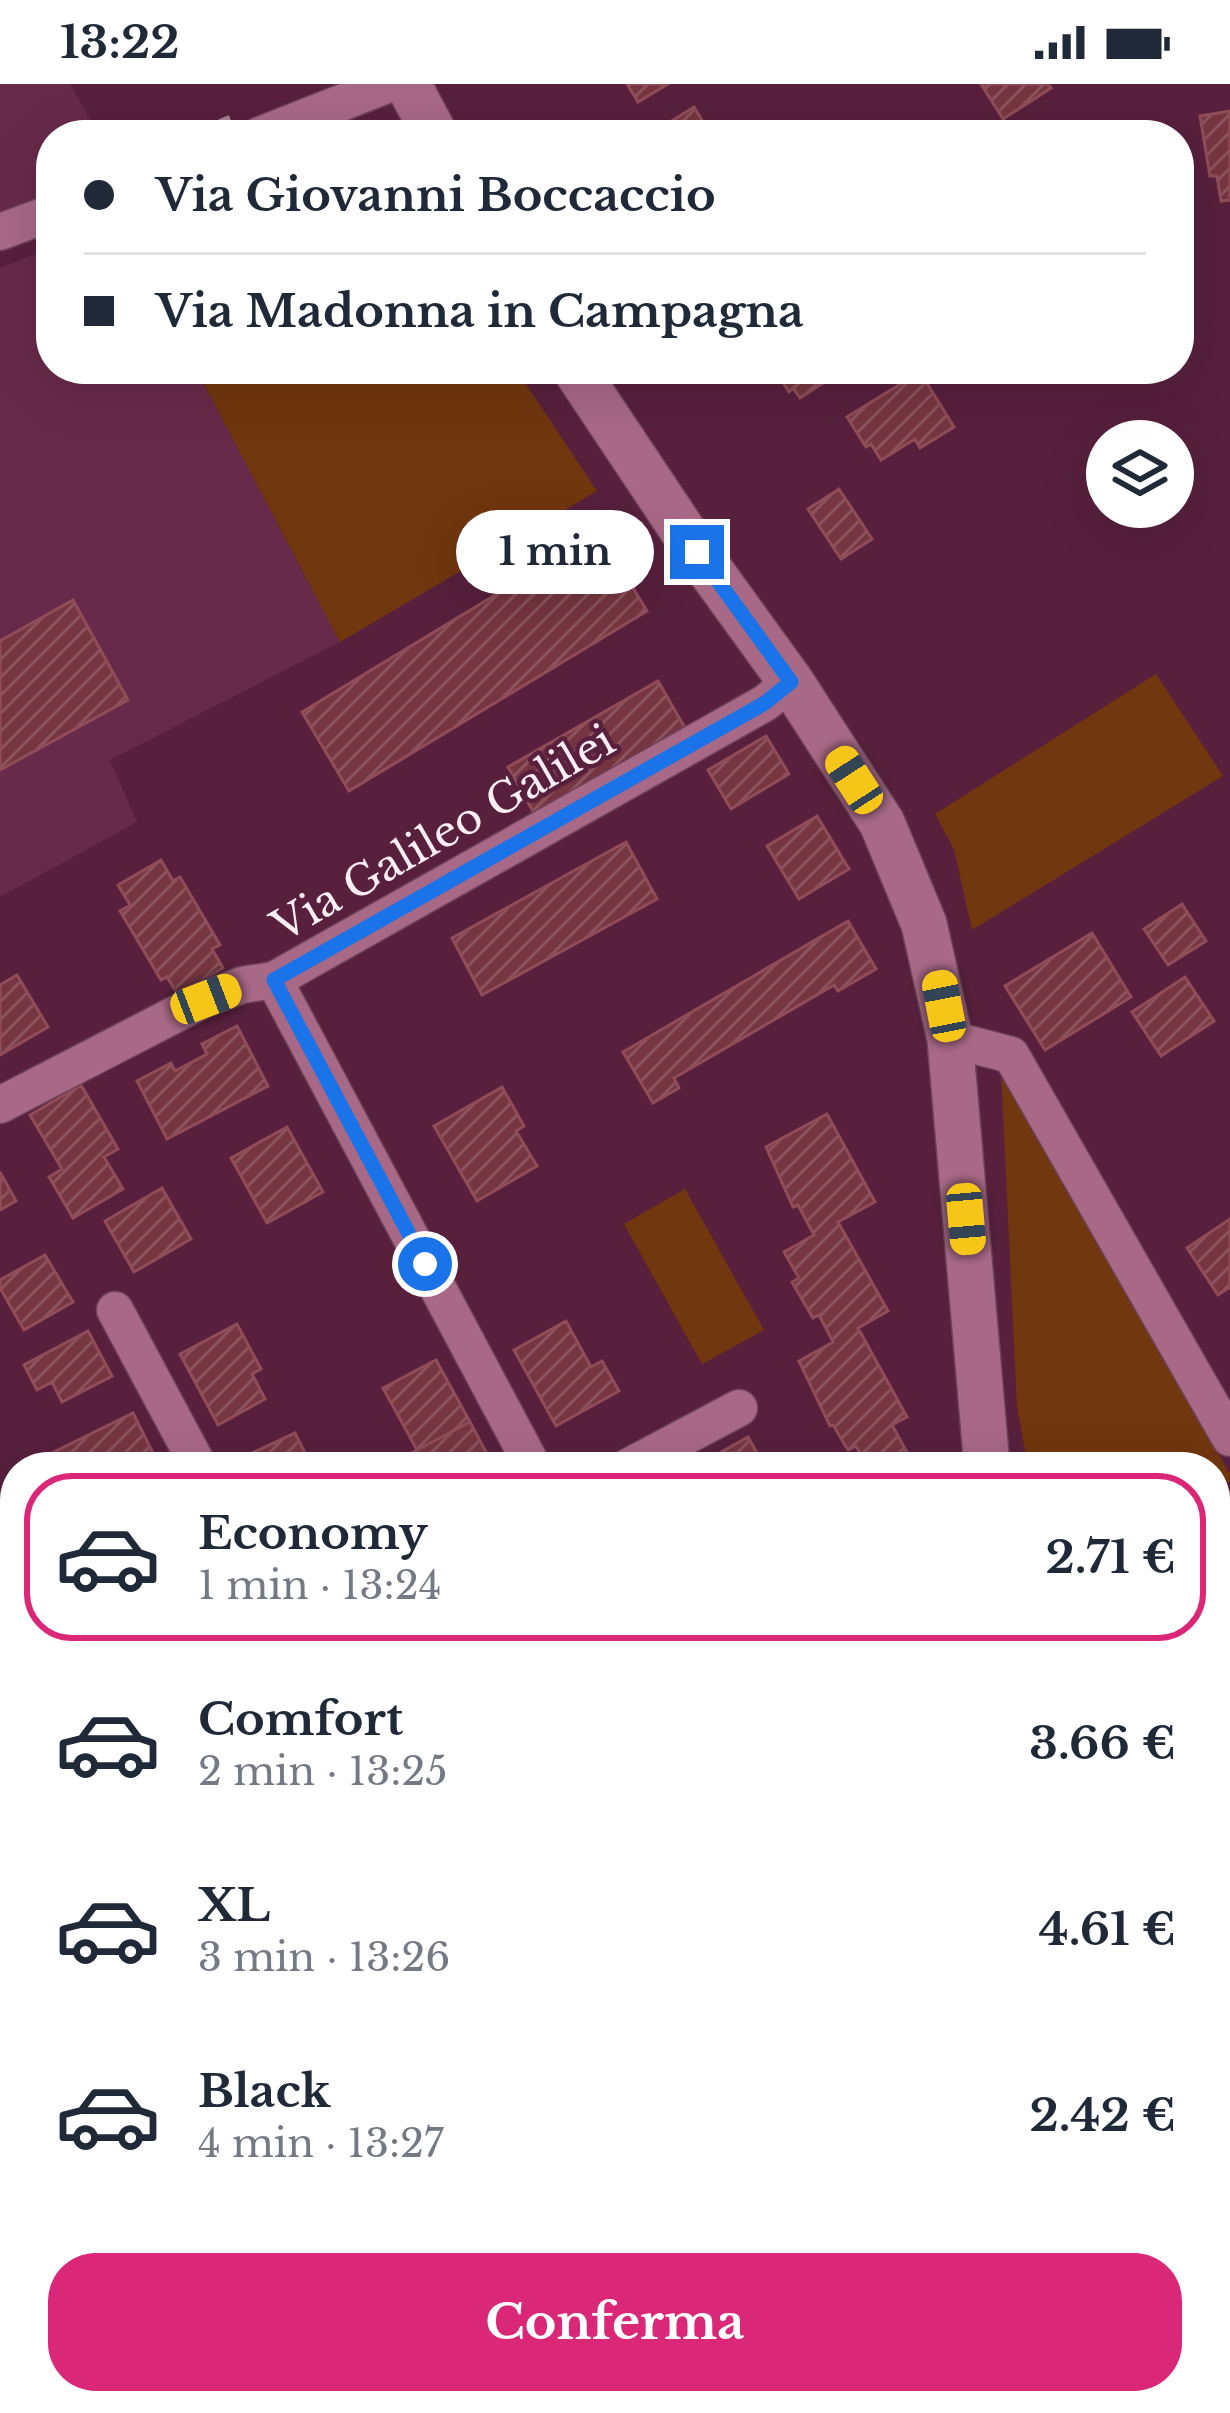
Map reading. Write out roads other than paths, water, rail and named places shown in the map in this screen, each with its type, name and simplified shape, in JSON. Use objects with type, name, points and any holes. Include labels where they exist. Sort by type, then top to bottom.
[{"type":"street","points":[[298,120],[389,84]]},
{"type":"street","points":[[408,84],[427,120]]},
{"type":"street","points":[[0,232],[36,219]]},
{"type":"street","points":[[585,384],[791,682],[882,824],[904,874],[930,945],[950,1040],[986,1452]]},
{"type":"street","name":"Via Galileo Galilei","points":[[0,1105],[206,999],[242,985],[274,980],[765,703],[791,682]]},
{"type":"street","points":[[274,980],[525,1452]]},
{"type":"street","points":[[950,1040],[1011,1055],[1230,1438]]},
{"type":"street","points":[[115,1310],[191,1452]]},
{"type":"street","points":[[656,1452],[739,1408]]}]
